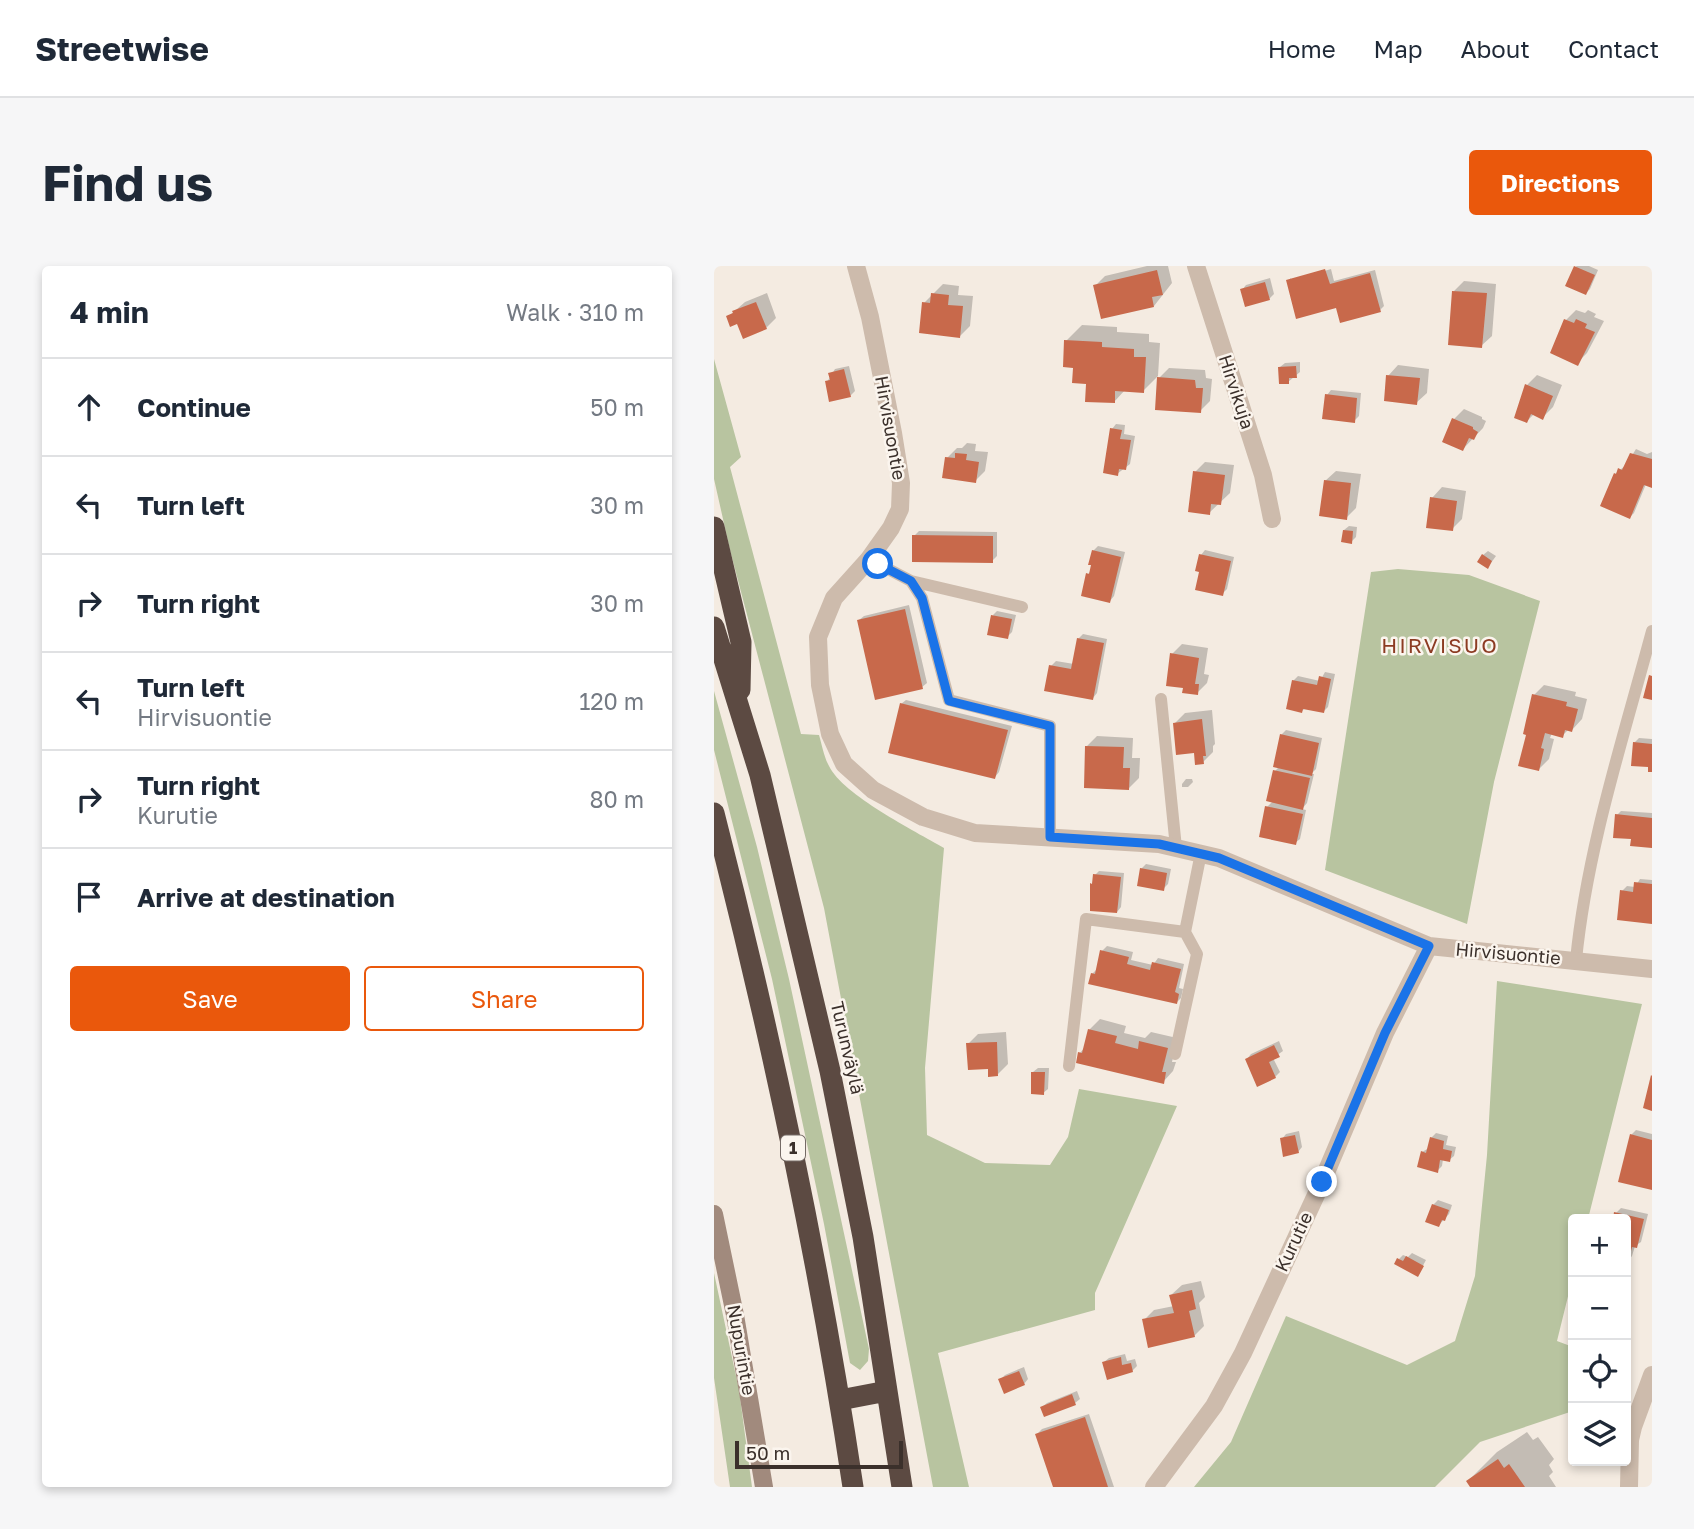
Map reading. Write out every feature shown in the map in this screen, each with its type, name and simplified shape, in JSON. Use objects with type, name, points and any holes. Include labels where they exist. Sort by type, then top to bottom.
[{"type":"highway","points":[[714,527],[741,642],[739,709]]},
{"type":"highway","name":"Turunväylä","points":[[714,627],[760,775],[830,1071],[863,1237],[902,1487]]},
{"type":"highway","name":"1","points":[[714,813],[778,1075],[840,1399],[853,1487]]},
{"type":"highway","points":[[840,1399],[887,1391]]},
{"type":"main road","name":"Nupurintie","points":[[714,1214],[738,1328],[764,1487]]},
{"type":"street","name":"Hirvisuontie","points":[[856,266],[870,317],[901,483],[900,509],[891,528],[869,559],[834,598],[818,637],[820,685],[830,734],[844,764],[873,790],[923,817],[975,833],[1159,844],[1219,858],[1429,946],[1652,969]]},
{"type":"street","name":"Hirvikuja","points":[[1196,266],[1263,475],[1272,519]]},
{"type":"street","name":"Kurutie","points":[[1154,1487],[1214,1406],[1243,1353],[1322,1182],[1385,1033],[1429,946]]},
{"type":"street","points":[[1629,1487],[1633,1427],[1652,1375]]},
{"type":"lane","points":[[869,559],[911,581],[1022,607]]},
{"type":"lane","points":[[911,581],[922,598],[949,701],[1050,726],[1050,837]]},
{"type":"lane","points":[[1576,960],[1580,918],[1595,847],[1652,631]]},
{"type":"lane","points":[[1161,699],[1176,848]]},
{"type":"lane","points":[[1175,1054],[1197,954],[1185,932],[1200,853]]},
{"type":"lane","points":[[1069,1066],[1086,919],[1185,932]]},
{"type":"green space","points":[[714,359],[741,457],[730,467],[801,734],[819,735],[829,766],[849,789],[944,848],[925,1068],[927,1135],[985,1163],[1050,1165],[1068,1137],[1079,1089],[1177,1106],[1095,1293],[1095,1310],[938,1353],[969,1487],[933,1487],[824,908],[730,550],[714,479]]},
{"type":"green space","points":[[1398,569],[1469,575],[1540,601],[1494,782],[1467,924],[1325,870],[1371,572]]},
{"type":"green space","points":[[714,691],[757,847],[789,979],[869,1349],[868,1361],[860,1370],[850,1363],[824,1224],[772,979],[714,750]]},
{"type":"green space","points":[[1497,981],[1642,1004],[1589,1214],[1568,1214],[1568,1296],[1557,1341],[1568,1345],[1568,1413],[1480,1442],[1435,1487],[1194,1487],[1231,1442],[1286,1316],[1407,1365],[1455,1341],[1475,1276],[1487,1155]]},
{"type":"green space","points":[[714,1273],[739,1390],[752,1487],[730,1487],[714,1378]]},
{"type":"building","points":[[1574,266],[1595,275],[1586,295],[1565,286]]},
{"type":"building","points":[[1325,269],[1330,284],[1370,273],[1381,312],[1340,323],[1336,308],[1296,319],[1286,280]]},
{"type":"building","points":[[1157,270],[1163,295],[1152,297],[1154,307],[1101,319],[1093,285]]},
{"type":"building","points":[[1265,282],[1270,300],[1245,307],[1240,289]]},
{"type":"building","points":[[1452,291],[1487,293],[1482,348],[1448,345]]},
{"type":"building","points":[[931,293],[949,295],[948,305],[963,306],[960,338],[919,333],[922,302],[930,303]]},
{"type":"building","points":[[756,302],[767,329],[743,339],[737,324],[730,327],[726,316]]},
{"type":"building","points":[[1564,319],[1574,323],[1576,319],[1587,324],[1585,328],[1595,332],[1578,366],[1550,353]]},
{"type":"building","points":[[1064,340],[1102,342],[1102,347],[1134,349],[1134,357],[1146,357],[1144,393],[1115,391],[1115,403],[1085,402],[1086,384],[1072,383],[1073,368],[1063,367]]},
{"type":"building","points":[[1296,366],[1297,378],[1289,378],[1289,384],[1279,384],[1278,367]]},
{"type":"building","points":[[844,369],[851,397],[829,402],[825,381],[830,380],[828,373]]},
{"type":"building","points":[[1386,375],[1420,378],[1417,405],[1384,401]]},
{"type":"building","points":[[1157,377],[1195,380],[1196,388],[1203,388],[1201,413],[1155,410]]},
{"type":"building","points":[[1525,384],[1553,396],[1543,420],[1531,414],[1527,423],[1514,418]]},
{"type":"building","points":[[1325,394],[1357,398],[1355,423],[1322,419]]},
{"type":"building","points":[[1452,418],[1478,432],[1474,440],[1469,438],[1463,451],[1442,442]]},
{"type":"building","points":[[1110,428],[1122,430],[1120,439],[1131,440],[1126,470],[1119,469],[1118,476],[1103,473]]},
{"type":"building","points":[[955,453],[967,454],[966,460],[979,462],[976,483],[942,478],[945,457],[955,458]]},
{"type":"building","points":[[1630,453],[1652,459],[1652,488],[1644,485],[1630,519],[1600,506],[1614,473],[1616,474],[1618,468],[1622,470]]},
{"type":"building","points":[[1193,471],[1225,475],[1221,505],[1211,504],[1210,515],[1188,512]]},
{"type":"building","points":[[1324,480],[1351,483],[1347,520],[1319,516]]},
{"type":"building","points":[[1430,497],[1457,501],[1453,531],[1426,528]]},
{"type":"building","points":[[1343,530],[1353,531],[1352,544],[1341,542]]},
{"type":"building","points":[[912,535],[993,536],[993,563],[912,562]]},
{"type":"building","points":[[1092,550],[1121,557],[1110,603],[1081,596],[1086,573],[1089,574],[1091,565],[1088,565]]},
{"type":"building","points":[[1199,554],[1231,561],[1223,596],[1195,590]]},
{"type":"building","points":[[1482,554],[1492,561],[1488,569],[1477,562]]},
{"type":"building","points":[[905,609],[923,689],[875,700],[857,620]]},
{"type":"building","points":[[991,615],[1012,619],[1008,639],[987,635]]},
{"type":"building","points":[[1077,638],[1104,643],[1093,700],[1044,691],[1049,665],[1071,669]]},
{"type":"building","points":[[1170,653],[1199,658],[1195,684],[1199,684],[1198,695],[1182,693],[1183,688],[1166,686]]},
{"type":"building","points":[[1649,675],[1652,676],[1652,700],[1643,698]]},
{"type":"building","points":[[1319,676],[1331,679],[1324,713],[1303,709],[1302,713],[1286,709],[1292,680],[1317,685]]},
{"type":"building","points":[[1532,694],[1567,702],[1566,706],[1578,709],[1572,732],[1565,730],[1563,738],[1545,733],[1539,771],[1518,766]]},
{"type":"building","points":[[900,703],[1008,730],[995,779],[888,753]]},
{"type":"building","points":[[1202,719],[1206,756],[1203,756],[1204,764],[1195,765],[1194,753],[1176,755],[1173,723]]},
{"type":"building","points":[[1280,734],[1319,743],[1312,776],[1273,767]]},
{"type":"building","points":[[1633,742],[1652,744],[1652,772],[1648,772],[1648,767],[1631,766]]},
{"type":"building","points":[[1085,746],[1124,747],[1123,768],[1130,768],[1129,790],[1084,788]]},
{"type":"building","points":[[1273,770],[1310,778],[1303,810],[1266,801]]},
{"type":"building","points":[[1265,806],[1303,814],[1296,845],[1259,837]]},
{"type":"building","points":[[1615,814],[1652,818],[1652,848],[1630,846],[1631,839],[1613,838]]},
{"type":"building","points":[[1140,868],[1167,873],[1164,891],[1137,886]]},
{"type":"building","points":[[1093,874],[1121,877],[1117,913],[1090,911],[1090,883],[1092,884]]},
{"type":"building","points":[[1634,882],[1652,884],[1652,924],[1617,920],[1620,890],[1633,892]]},
{"type":"building","points":[[1100,950],[1129,957],[1127,964],[1150,970],[1152,962],[1181,969],[1175,992],[1179,994],[1177,1004],[1088,984],[1091,973],[1095,974]]},
{"type":"building","points":[[1088,1029],[1117,1036],[1115,1043],[1138,1049],[1139,1041],[1168,1048],[1162,1072],[1166,1072],[1164,1084],[1076,1063],[1078,1052],[1082,1053]]},
{"type":"building","points":[[997,1042],[998,1076],[988,1077],[988,1069],[968,1070],[966,1043]]},
{"type":"building","points":[[1274,1045],[1280,1057],[1269,1062],[1276,1078],[1257,1087],[1245,1059]]},
{"type":"building","points":[[1031,1072],[1045,1072],[1044,1095],[1031,1094]]},
{"type":"building","points":[[1652,1076],[1652,1111],[1643,1108]]},
{"type":"building","points":[[1630,1134],[1652,1140],[1652,1190],[1618,1182]]},
{"type":"building","points":[[1295,1135],[1299,1153],[1283,1157],[1280,1138]]},
{"type":"building","points":[[1430,1137],[1444,1141],[1443,1149],[1452,1151],[1450,1162],[1440,1160],[1438,1173],[1417,1167],[1421,1151],[1426,1153]]},
{"type":"building","points":[[1432,1204],[1449,1210],[1445,1221],[1442,1220],[1439,1227],[1425,1222]]},
{"type":"building","points":[[1631,1216],[1644,1219],[1637,1248],[1632,1247],[1631,1251]]},
{"type":"building","points":[[1406,1256],[1424,1266],[1418,1277],[1394,1264],[1397,1258],[1403,1261]]},
{"type":"building","points":[[1192,1290],[1196,1309],[1189,1311],[1195,1337],[1148,1348],[1142,1319],[1174,1313],[1169,1295]]},
{"type":"building","points":[[1121,1357],[1122,1365],[1131,1363],[1133,1372],[1107,1380],[1102,1362]]},
{"type":"building","points":[[1019,1371],[1025,1385],[1004,1394],[998,1379]]},
{"type":"building","points":[[1072,1394],[1076,1405],[1044,1417],[1040,1407]]},
{"type":"building","points":[[1085,1417],[1108,1487],[1053,1487],[1035,1434]]},
{"type":"building","points":[[1498,1459],[1504,1468],[1509,1464],[1525,1487],[1470,1487],[1466,1481]]},
{"type":"district","name":"HIRVISUO","points":[[1440,646]]},
{"type":"route","points":[[878,564],[911,581],[922,598],[949,701],[1050,726],[1050,837],[1159,844],[1219,858],[1429,946],[1385,1033],[1322,1182]]}]
